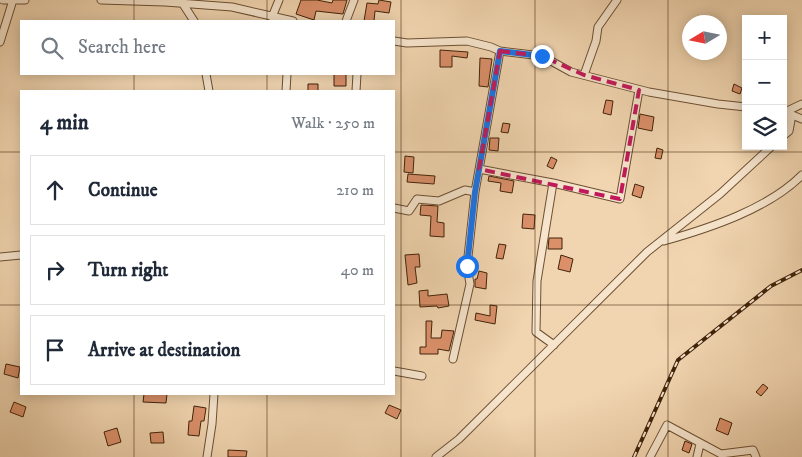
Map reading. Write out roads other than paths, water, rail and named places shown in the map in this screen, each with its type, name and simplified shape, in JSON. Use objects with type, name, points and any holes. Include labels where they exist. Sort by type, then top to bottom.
[{"type":"street","points":[[3,0],[25,0]]},
{"type":"street","points":[[0,42],[13,0]]},
{"type":"street","points":[[102,0],[165,1],[232,7],[286,20]]},
{"type":"street","points":[[272,17],[279,0]]},
{"type":"street","points":[[346,20],[354,0]]},
{"type":"street","points":[[584,75],[596,40],[598,27],[617,0]]},
{"type":"street","points":[[183,4],[193,20]]},
{"type":"street","points":[[395,41],[407,43],[467,41],[500,51],[542,56],[571,72],[639,90],[742,106]]},
{"type":"street","points":[[453,359],[470,284],[467,266],[475,192],[500,51]]},
{"type":"street","points":[[206,75],[209,90]]},
{"type":"street","points":[[286,90],[287,75]]},
{"type":"street","points":[[356,90],[357,75]]},
{"type":"street","points":[[479,169],[620,199],[639,90]]},
{"type":"street","points":[[787,111],[802,104]]},
{"type":"street","points":[[787,113],[802,119]]},
{"type":"street","points":[[787,115],[791,120],[787,133]]},
{"type":"street","points":[[436,457],[459,439],[646,252],[720,194],[768,150]]},
{"type":"street","points":[[660,242],[696,232],[756,207],[790,187],[802,175]]},
{"type":"street","points":[[552,183],[537,281],[536,332],[554,345]]},
{"type":"street","points":[[395,208],[409,211],[417,199],[439,201],[465,190],[475,192]]},
{"type":"street","points":[[0,257],[20,255]]},
{"type":"street","points":[[395,371],[422,376]]},
{"type":"street","points":[[207,457],[214,395]]},
{"type":"street","points":[[650,457],[667,425],[721,454],[753,450],[756,457]]},
{"type":"street","points":[[697,457],[700,444]]},
{"type":"railway","points":[[634,457],[678,360],[771,286],[802,270]]}]
